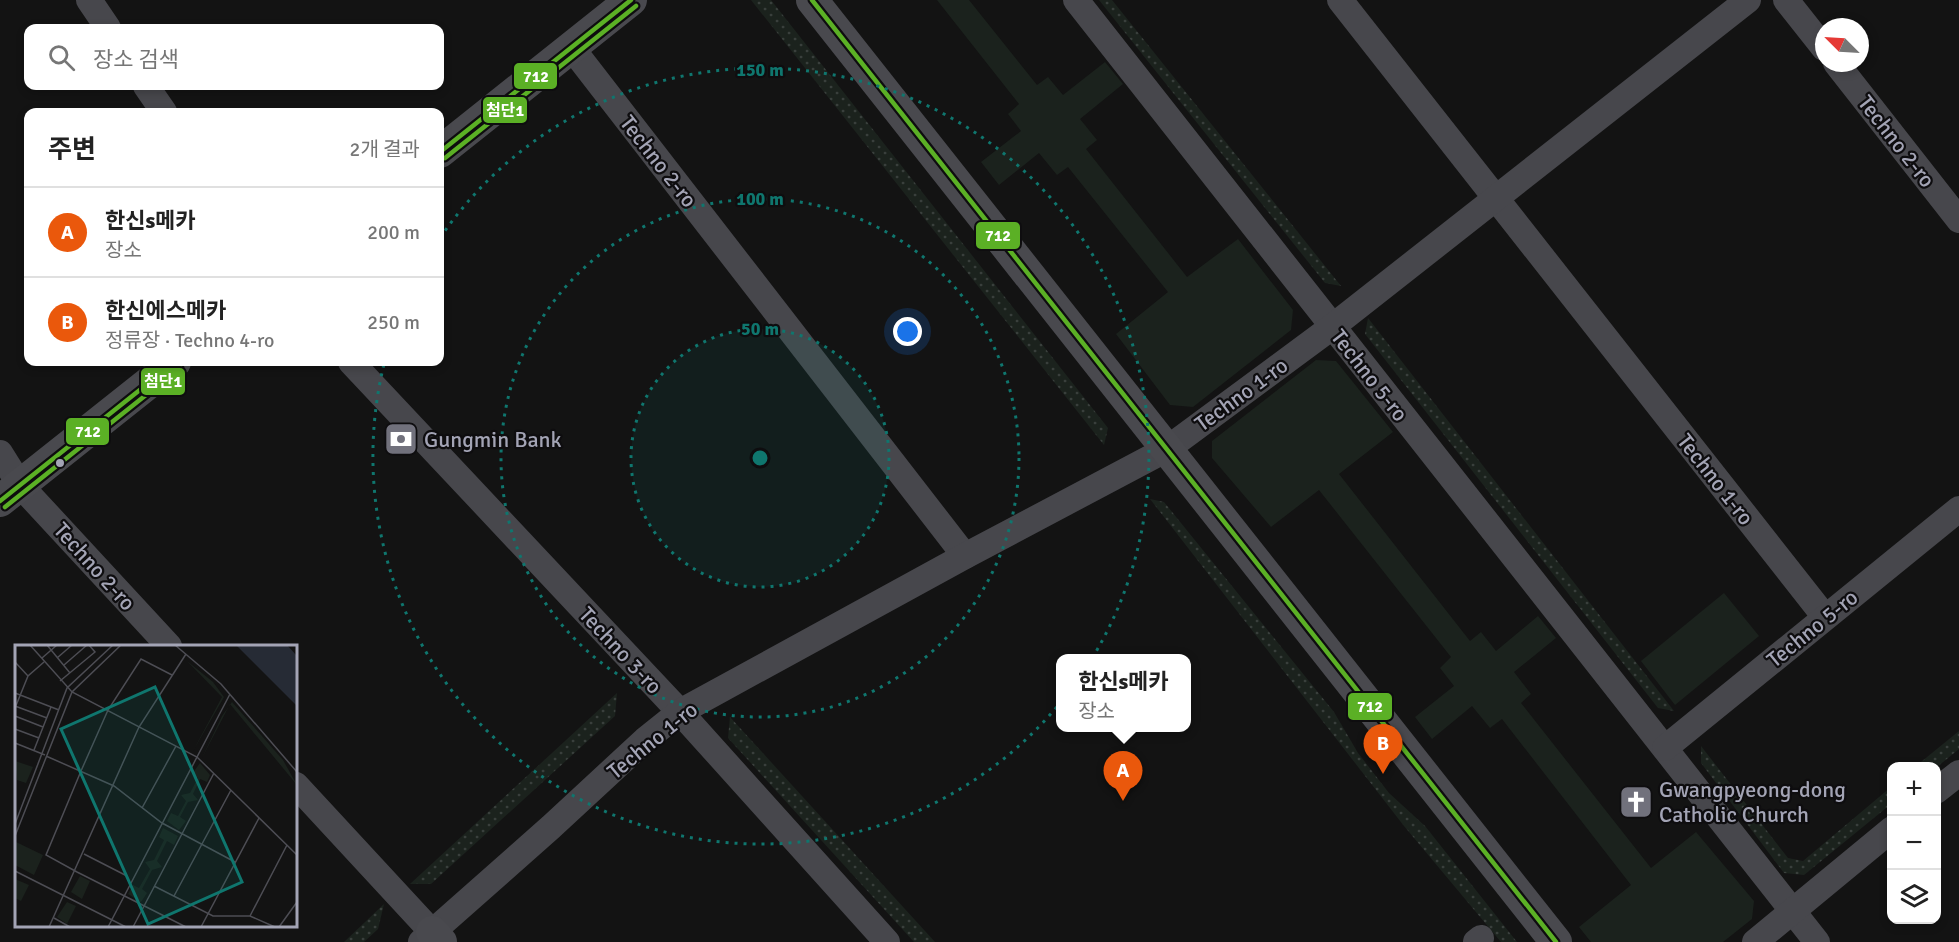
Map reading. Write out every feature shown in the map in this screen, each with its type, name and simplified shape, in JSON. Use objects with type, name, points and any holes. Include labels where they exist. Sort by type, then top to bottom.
[{"type":"main road","points":[[444,149],[631,0]]},
{"type":"main road","points":[[812,0],[1556,942]]},
{"type":"main road","points":[[10,493],[170,366]]},
{"type":"street","points":[[89,0],[105,24]]},
{"type":"street","name":"Techno 5-ro","points":[[1076,0],[1817,942]]},
{"type":"street","name":"Techno 1-ro","points":[[1340,0],[1825,617]]},
{"type":"street","name":"Techno 1-ro","points":[[297,786],[431,939],[645,740],[680,712],[965,556],[1167,450],[1332,327],[1748,0]]},
{"type":"street","points":[[1786,0],[1815,37]]},
{"type":"street","name":"Techno 2-ro","points":[[571,47],[965,556]]},
{"type":"street","name":"Techno 2-ro","points":[[1843,72],[1959,220]]},
{"type":"street","points":[[149,90],[161,108]]},
{"type":"street","name":"Techno 3-ro","points":[[355,366],[680,712],[887,942]]},
{"type":"street","name":"Techno 2-ro","points":[[0,453],[10,493],[168,645]]},
{"type":"street","name":"Techno 5-ro","points":[[1665,748],[1959,509]]},
{"type":"street","points":[[1941,787],[1959,773]]},
{"type":"street","points":[[1755,942],[1887,833]]},
{"type":"shaded area","points":[[751,0],[771,0],[1108,428],[1104,445]]},
{"type":"shaded area","points":[[937,0],[969,0],[1037,85],[1048,77],[1063,95],[1105,62],[1123,84],[1080,119],[1097,140],[1086,149],[1187,277],[1238,239],[1293,310],[1291,330],[1193,407],[1170,405],[1116,334],[1168,292],[1068,167],[1057,175],[1039,153],[999,185],[981,162],[1021,131],[1008,114],[1019,104]]},
{"type":"shaded area","points":[[1099,0],[1112,0],[1341,286],[1325,283]]},
{"type":"shaded area","points":[[1368,318],[1674,711],[1658,708],[1365,334]]},
{"type":"shaded area","points":[[1316,360],[1336,361],[1393,432],[1339,474],[1470,641],[1481,632],[1496,651],[1538,616],[1556,638],[1514,672],[1531,694],[1521,703],[1651,868],[1696,832],[1754,901],[1752,919],[1723,942],[1591,942],[1579,927],[1631,885],[1502,719],[1490,728],[1472,706],[1432,739],[1415,717],[1454,686],[1440,668],[1451,657],[1319,490],[1271,527],[1212,458],[1212,441]]},
{"type":"shaded area","points":[[1150,499],[1164,502],[1334,712],[1358,753],[1389,793],[1425,826],[1517,942],[1501,942],[1404,826]]},
{"type":"shaded area","points":[[1724,593],[1759,636],[1675,705],[1641,661]]},
{"type":"shaded area","points":[[617,693],[615,716],[431,884],[410,884]]},
{"type":"shaded area","points":[[730,717],[935,942],[914,942],[728,738]]},
{"type":"shaded area","points":[[1959,731],[1959,749],[1941,764],[1921,762]]},
{"type":"shaded area","points":[[1701,746],[1788,858],[1803,861],[1887,790],[1887,807],[1804,875],[1784,873],[1701,763]]},
{"type":"shaded area","points":[[384,904],[378,929],[364,942],[344,942]]},
{"type":"transit line","name":"712","points":[[444,149],[631,0]]},
{"type":"transit line","name":"712","points":[[812,0],[1556,942]]},
{"type":"transit line","name":"첨단1","points":[[445,158],[636,6]]},
{"type":"transit line","name":"712","points":[[0,501],[170,366]]},
{"type":"transit line","name":"첨단1","points":[[5,507],[180,368]]},
{"type":"place","name":"Gungmin Bank","points":[[401,439]]},
{"type":"place","name":"한신에스메카","points":[[1383,774]]},
{"type":"place","name":"한신s메카","points":[[1123,801]]},
{"type":"place","name":"Gwangpyeong-dong Catholic Church","points":[[1636,802]]}]
